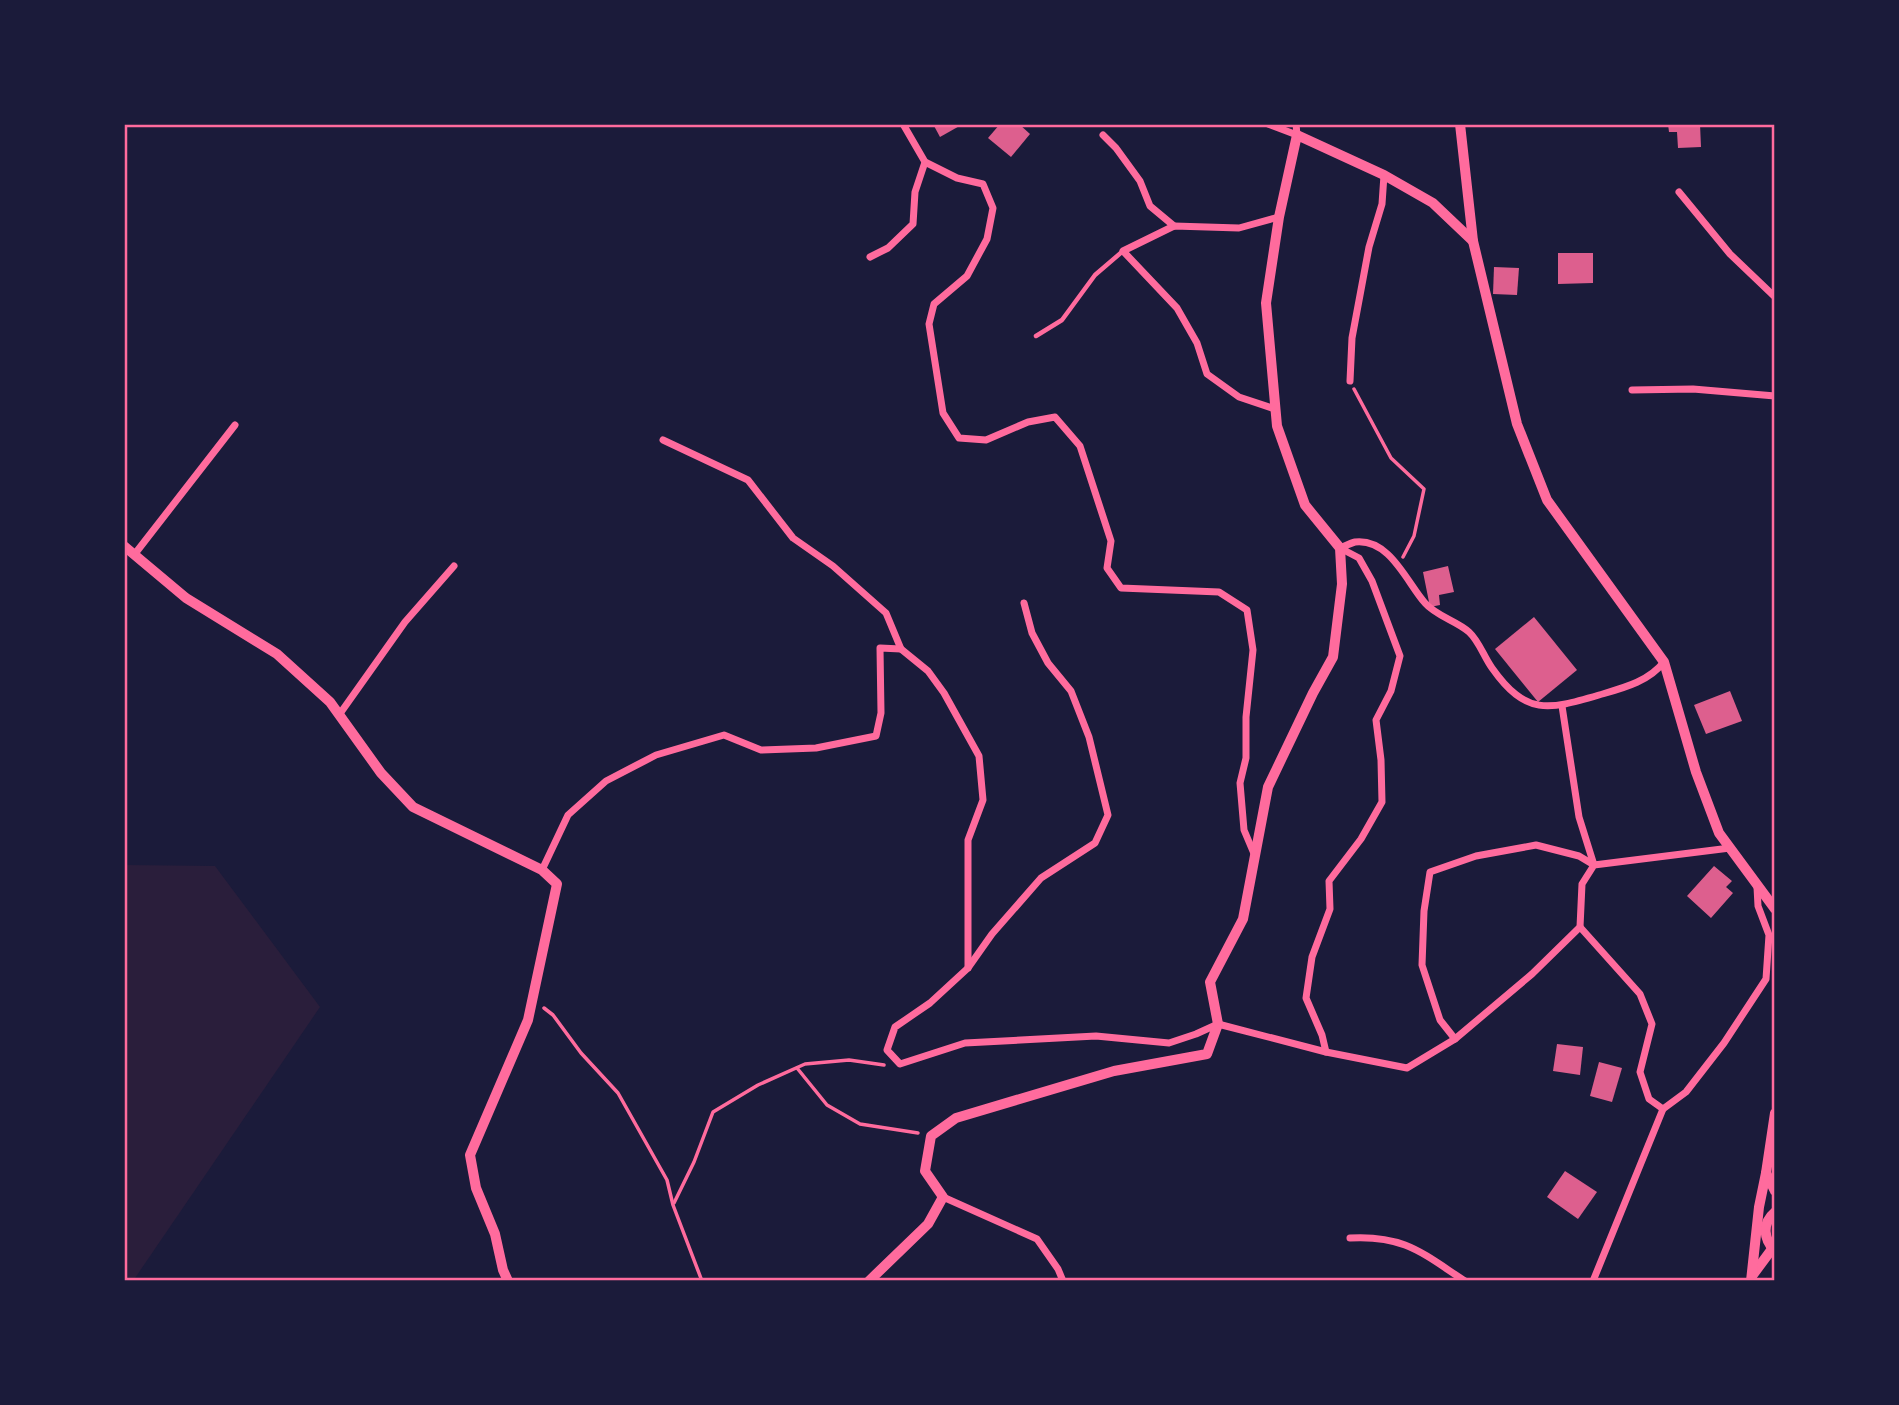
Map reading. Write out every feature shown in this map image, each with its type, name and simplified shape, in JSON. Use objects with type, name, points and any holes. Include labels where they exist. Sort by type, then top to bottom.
[{"type":"main road","points":[[1460,124],[1473,241],[1517,424],[1547,500],[1664,662],[1696,772],[1718,833],[1775,909]]},
{"type":"main road","points":[[1752,1278],[1759,1207],[1775,1113]]},
{"type":"main road","points":[[1766,1173],[1775,1191]]},
{"type":"main road","points":[[1752,1278],[1773,1250],[1765,1238],[1765,1226],[1775,1212]]},
{"type":"street","points":[[904,124],[925,162],[957,178],[983,184],[993,208],[986,239],[967,276],[934,304],[929,324],[943,413],[959,438],[986,440],[1028,422],[1055,417],[1080,446],[1111,541],[1107,568],[1121,588],[1219,592],[1247,610],[1253,650],[1246,758],[1240,783],[1244,830],[1256,856]]},
{"type":"street","points":[[1268,124],[1297,130],[1433,202],[1473,241]]},
{"type":"street","points":[[1297,130],[1279,217],[1266,303],[1277,426],[1305,505],[1340,548],[1360,558],[1372,581],[1400,656],[1391,691],[1376,720],[1382,802],[1360,839],[1329,881],[1330,909],[1312,957],[1306,998],[1322,1035],[1326,1052]]},
{"type":"street","points":[[1103,135],[1140,181],[1150,206],[1174,226]]},
{"type":"street","points":[[870,257],[888,248],[913,224],[915,192],[925,162]]},
{"type":"street","points":[[1350,381],[1352,338],[1369,247],[1382,204],[1384,175]]},
{"type":"street","points":[[1679,192],[1730,254],[1775,297]]},
{"type":"street","points":[[1275,409],[1239,397],[1207,374],[1197,343],[1177,309],[1123,251],[1174,226],[1239,228],[1279,217]]},
{"type":"street","points":[[1632,390],[1693,388],[1775,396]]},
{"type":"street","points":[[134,555],[235,425]]},
{"type":"street","points":[[663,440],[748,480],[793,538],[833,566],[886,613],[901,649],[928,671],[966,730],[978,756],[983,800],[968,840],[968,968]]},
{"type":"street","points":[[1340,548],[1356,542],[1376,547],[1399,565],[1426,605],[1470,633],[1493,670],[1518,698],[1537,706],[1562,706],[1631,686],[1656,672],[1664,662]]},
{"type":"street","points":[[124,547],[186,598],[276,654],[330,702],[382,773],[413,807],[542,870],[557,884],[528,1020],[470,1155],[476,1188],[495,1234],[508,1281]]},
{"type":"street","points":[[1063,1281],[1037,1239],[943,1197],[925,1171],[931,1136],[956,1118],[1114,1071],[1207,1054],[1217,1024],[1210,982],[1242,919],[1268,787],[1313,692],[1333,657],[1342,584],[1340,548]]},
{"type":"street","points":[[339,715],[405,622],[454,566]]},
{"type":"street","points":[[1024,603],[1032,633],[1048,663],[1071,691],[1089,737],[1108,815],[1095,843],[1041,878],[992,934],[968,968],[930,1003],[895,1027],[887,1050],[900,1064],[965,1043],[1096,1036],[1169,1042],[1217,1024],[1326,1052],[1407,1068],[1455,1039],[1532,974],[1580,927],[1582,884],[1594,864],[1579,817],[1562,706]]},
{"type":"street","points":[[542,870],[568,815],[606,780],[656,755],[724,735],[761,750],[816,748],[876,736],[881,713],[880,648],[901,649]]},
{"type":"street","points":[[1455,1039],[1440,1020],[1422,965],[1424,911],[1430,872],[1476,856],[1536,845],[1579,856],[1594,864],[1730,848]]},
{"type":"street","points":[[1593,1281],[1663,1109],[1686,1092],[1724,1043],[1766,979],[1769,935],[1758,906],[1756,883]]},
{"type":"street","points":[[1580,927],[1640,994],[1652,1024],[1640,1072],[1649,1099],[1663,1109]]},
{"type":"street","points":[[869,1281],[928,1224],[943,1197]]},
{"type":"street","points":[[1350,1238],[1374,1237],[1411,1245],[1465,1281]]},
{"type":"lane","points":[[1036,336],[1062,320],[1096,275],[1123,251]]},
{"type":"path","points":[[1350,381],[1391,458],[1424,489],[1414,536],[1399,565]]},
{"type":"path","points":[[533,999],[553,1014],[581,1053],[618,1093],[667,1180],[673,1205],[702,1281]]},
{"type":"path","points":[[673,1205],[694,1162],[713,1112],[758,1085],[805,1064],[849,1060],[881,1065],[900,1064]]},
{"type":"path","points":[[797,1068],[827,1105],[860,1124],[931,1136]]},
{"type":"shaded area","points":[[124,865],[215,866],[320,1007],[133,1281],[124,1281]]},
{"type":"building","points":[[933,124],[963,124],[940,137]]},
{"type":"building","points":[[1000,124],[1019,124],[1030,134],[1011,157],[988,138]]},
{"type":"building","points":[[1668,124],[1700,124],[1701,147],[1678,148],[1677,132],[1669,132]]},
{"type":"building","points":[[1558,253],[1593,253],[1593,283],[1558,284]]},
{"type":"building","points":[[1494,267],[1519,268],[1517,295],[1493,294]]},
{"type":"building","points":[[1448,566],[1454,592],[1439,595],[1440,605],[1430,607],[1423,572]]},
{"type":"building","points":[[1534,617],[1577,670],[1538,702],[1495,649]]},
{"type":"building","points":[[1730,691],[1742,721],[1706,734],[1694,705]]},
{"type":"building","points":[[1714,866],[1732,881],[1726,887],[1733,893],[1711,918],[1687,896]]},
{"type":"building","points":[[1557,1044],[1583,1047],[1580,1075],[1553,1071]]},
{"type":"building","points":[[1599,1062],[1622,1068],[1612,1102],[1590,1096]]},
{"type":"building","points":[[1565,1171],[1597,1192],[1578,1219],[1547,1197]]}]
